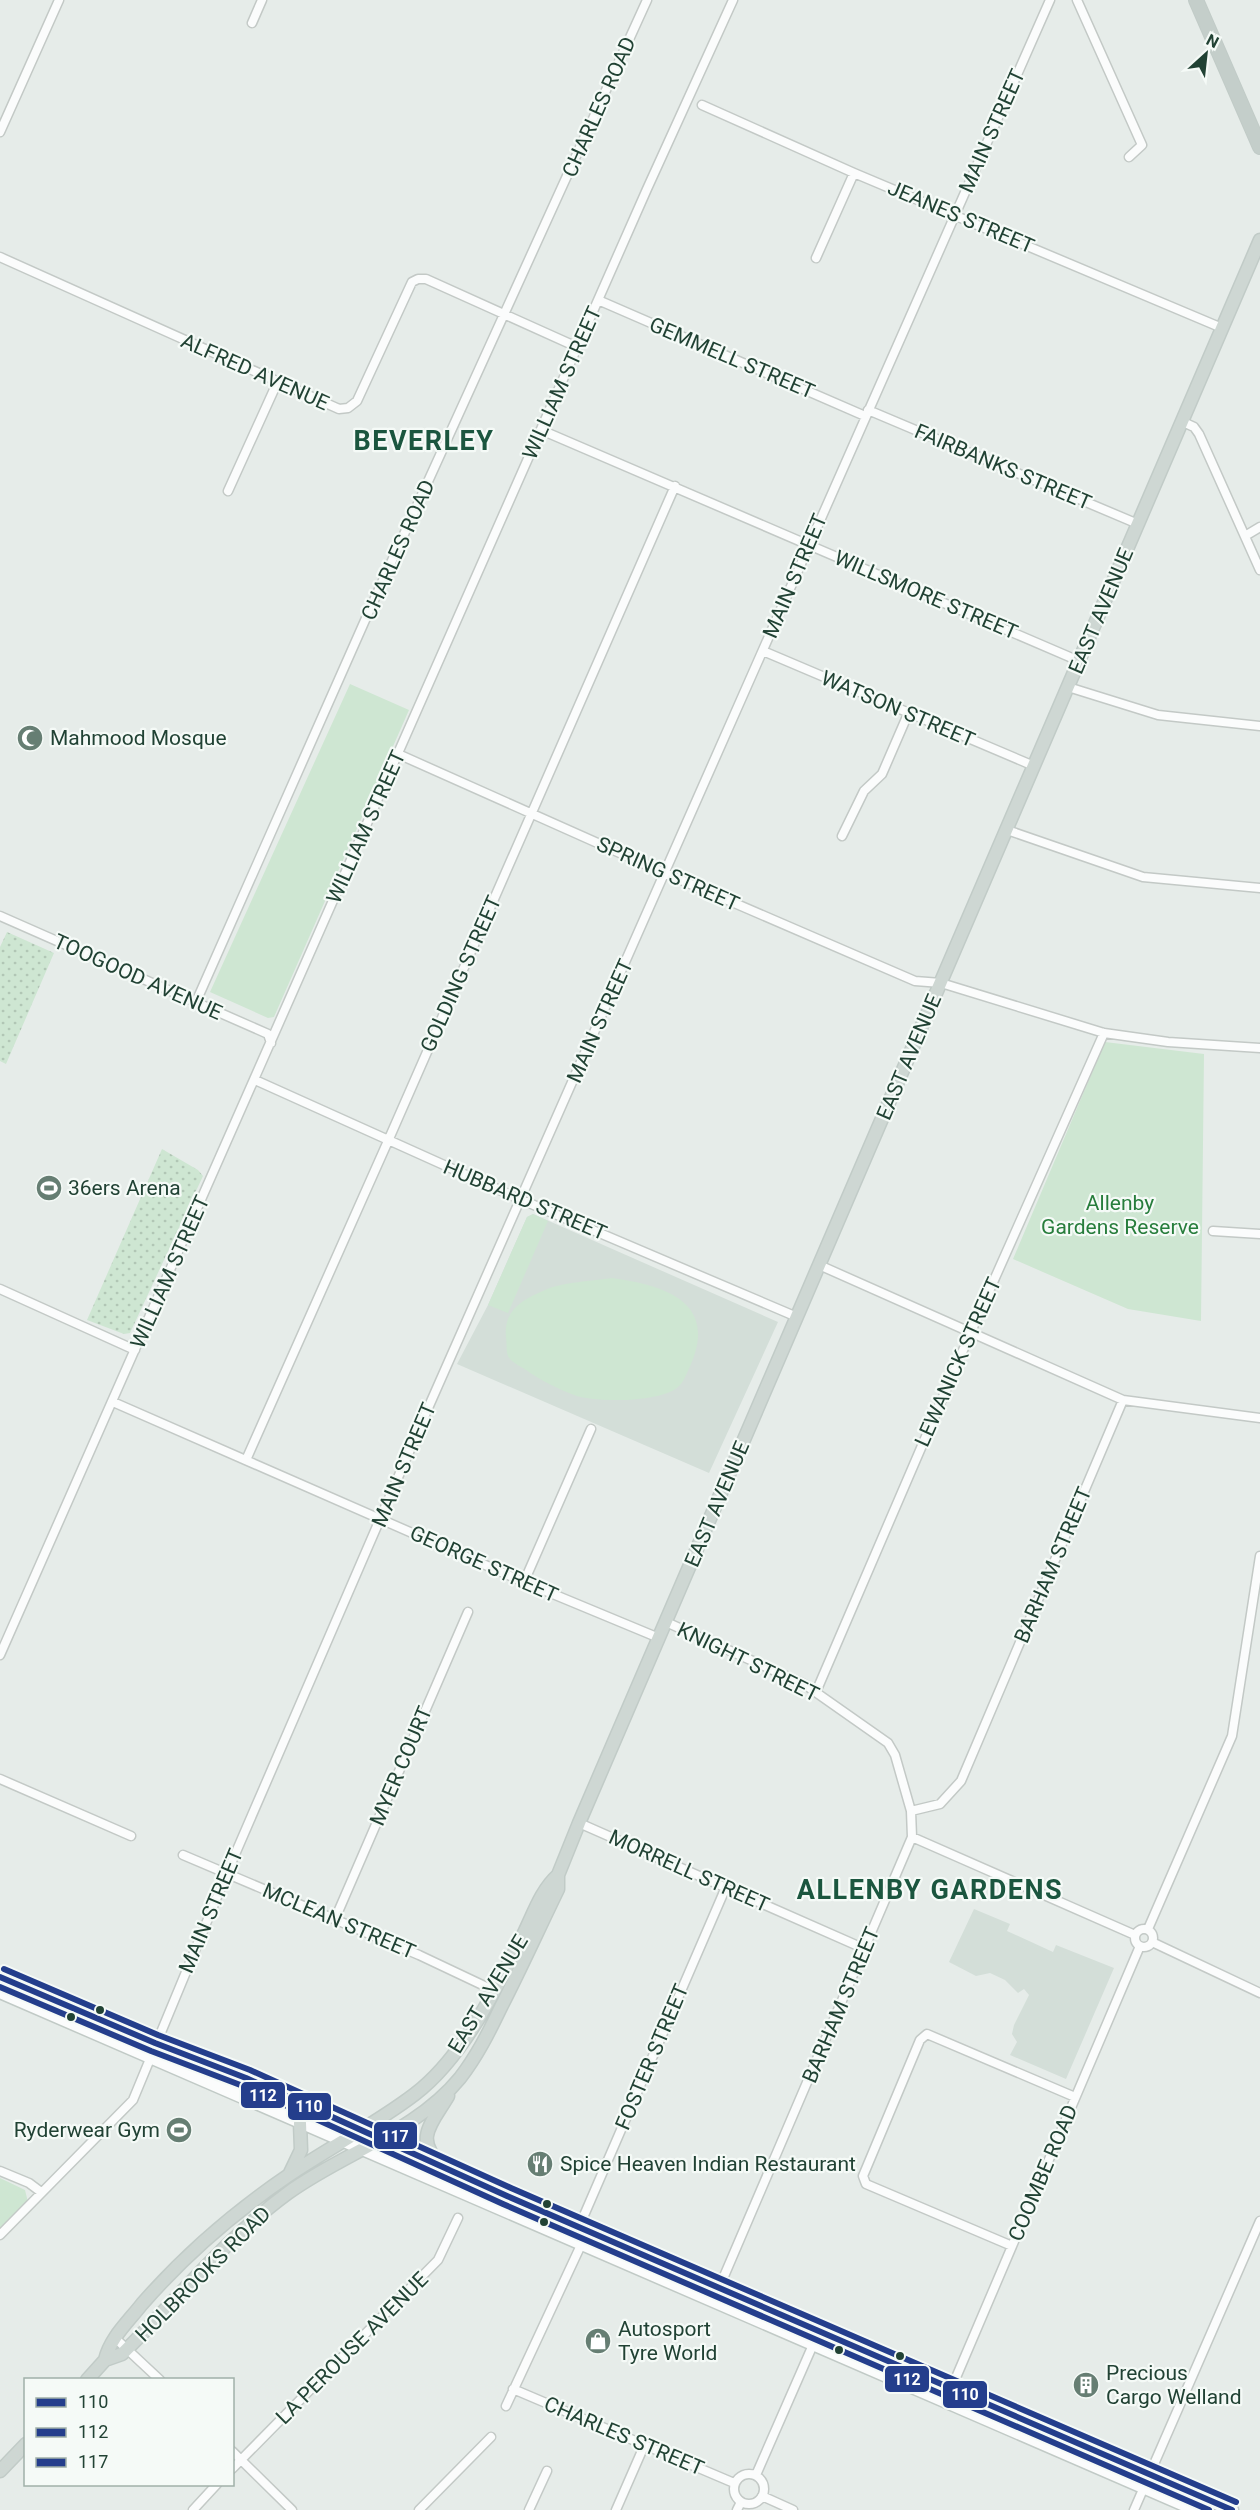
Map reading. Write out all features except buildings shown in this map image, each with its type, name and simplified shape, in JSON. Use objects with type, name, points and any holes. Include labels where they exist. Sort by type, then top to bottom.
[{"type":"highway","points":[[1196,0],[1260,147]]},
{"type":"main road","name":"EAST AVENUE","points":[[353,2145],[376,2137],[434,2104],[456,2082],[483,2042],[518,1974],[558,1889],[558,1875],[579,1823],[1260,240]]},
{"type":"main road","name":"EAST AVENUE","points":[[353,2145],[360,2129],[414,2094],[438,2073],[461,2045],[520,1943],[548,1884],[558,1875]]},
{"type":"main road","points":[[0,1977],[155,2043],[225,2069],[579,2227],[1232,2510]]},
{"type":"main road","points":[[0,1992],[1196,2510]]},
{"type":"main road","points":[[442,2165],[427,2147],[426,2132],[456,2082]]},
{"type":"main road","points":[[290,2174],[301,2150],[300,2123]]},
{"type":"main road","name":"HOLBROOKS ROAD","points":[[105,2360],[109,2344],[154,2291],[234,2216],[290,2174],[353,2145]]},
{"type":"main road","name":"HOLBROOKS ROAD","points":[[88,2378],[105,2360],[122,2354],[251,2222],[353,2145]]},
{"type":"main road","points":[[0,2471],[24,2446]]},
{"type":"street","points":[[0,132],[59,0]]},
{"type":"street","points":[[252,23],[262,0]]},
{"type":"street","name":"CHARLES ROAD","points":[[196,1002],[647,0]]},
{"type":"street","name":"WILLIAM STREET","points":[[0,1655],[577,347],[733,0]]},
{"type":"street","name":"MAIN STREET","points":[[0,2235],[133,2100],[227,1873],[381,1519],[1050,0]]},
{"type":"street","points":[[1077,0],[1142,145],[1129,157]]},
{"type":"street","name":"JEANES STREET","points":[[702,105],[1222,328]]},
{"type":"street","points":[[816,258],[854,172]]},
{"type":"street","name":"ALFRED AVENUE","points":[[0,257],[339,409],[348,408],[357,401],[412,282],[418,279],[426,279],[577,347]]},
{"type":"street","name":"GEMMELL STREET","points":[[598,300],[867,413]]},
{"type":"street","points":[[228,491],[277,383]]},
{"type":"street","name":"FAIRBANKS STREET","points":[[867,413],[1138,524]]},
{"type":"street","points":[[1182,422],[1194,428],[1199,434],[1260,570]]},
{"type":"street","name":"WILLSMORE STREET","points":[[541,430],[1079,661]]},
{"type":"street","name":"GOLDING STREET","points":[[246,1460],[675,486]]},
{"type":"street","points":[[1245,536],[1260,527]]},
{"type":"street","name":"WATSON STREET","points":[[763,651],[1034,766]]},
{"type":"street","points":[[1068,687],[1158,715],[1260,726]]},
{"type":"street","points":[[842,836],[864,791],[882,774],[908,714]]},
{"type":"street","name":"SPRING STREET","points":[[398,754],[915,981],[941,983],[1104,1033],[1168,1042],[1260,1048]]},
{"type":"street","points":[[1007,830],[1143,877],[1260,888]]},
{"type":"street","name":"TOOGOOD AVENUE","points":[[0,916],[268,1034],[271,1043]]},
{"type":"street","name":"LEWANICK STREET","points":[[816,1692],[970,1334],[1104,1033]]},
{"type":"street","name":"HUBBARD STREET","points":[[255,1080],[522,1200],[797,1317]]},
{"type":"street","points":[[1213,1231],[1260,1234]]},
{"type":"street","points":[[819,1265],[1123,1401],[1260,1418]]},
{"type":"street","points":[[0,1289],[135,1350]]},
{"type":"street","name":"BARHAM STREET","points":[[713,2302],[912,1838],[910,1811],[940,1804],[961,1781],[1123,1401]]},
{"type":"street","name":"GEORGE STREET","points":[[113,1402],[524,1582],[659,1638]]},
{"type":"street","points":[[524,1582],[591,1429]]},
{"type":"street","points":[[1148,1929],[1232,1736],[1260,1556]]},
{"type":"street","name":"MYER COURT","points":[[335,1919],[468,1612]]},
{"type":"street","name":"KNIGHT STREET","points":[[666,1622],[804,1684],[888,1743],[896,1755],[910,1811]]},
{"type":"street","points":[[0,1779],[131,1836]]},
{"type":"street","name":"MORRELL STREET","points":[[579,1823],[865,1949]]},
{"type":"street","points":[[912,1838],[1135,1935]]},
{"type":"street","name":"MCLEAN STREET","points":[[183,1855],[335,1919],[493,1990]]},
{"type":"street","name":"FOSTER STREET","points":[[579,2227],[726,1887]]},
{"type":"street","points":[[1141,1929],[1148,1929],[1153,1934],[1152,1942],[1147,1947],[1140,1946],[1136,1942],[1135,1935],[1141,1929]]},
{"type":"street","points":[[1152,1942],[1260,1994]]},
{"type":"street","name":"COOMBE ROAD","points":[[946,2401],[1140,1946]]},
{"type":"street","points":[[1012,2246],[866,2184],[862,2176],[920,2040],[927,2034],[1075,2097]]},
{"type":"street","points":[[0,2171],[29,2183],[41,2192]]},
{"type":"street","name":"LA PEROUSE AVENUE","points":[[234,2467],[438,2260],[458,2218]]},
{"type":"street","points":[[1134,2510],[1260,2221]]},
{"type":"street","points":[[506,2406],[580,2245],[579,2227]]},
{"type":"street","points":[[756,2475],[819,2331]]},
{"type":"street","points":[[115,2338],[159,2378]]},
{"type":"street","name":"CHARLES STREET","points":[[513,2389],[734,2483]]},
{"type":"street","points":[[419,2510],[491,2437]]},
{"type":"street","points":[[616,2510],[644,2446]]},
{"type":"street","points":[[234,2453],[292,2510]]},
{"type":"street","points":[[530,2510],[547,2471]]},
{"type":"street","points":[[743,2474],[756,2475],[763,2484],[762,2496],[753,2503],[739,2506],[734,2483],[743,2474]]},
{"type":"street","points":[[193,2510],[216,2486]]},
{"type":"street","points":[[762,2496],[793,2510]]},
{"type":"shaded area","points":[[533,1214],[778,1322],[709,1473],[457,1364],[488,1305],[527,1217]]},
{"type":"shaded area","points":[[974,1909],[1010,1924],[1007,1931],[1053,1952],[1056,1945],[1114,1968],[1066,2079],[1010,2055],[1017,2042],[1012,2034],[1014,2025],[1029,1995],[1024,1989],[1018,1993],[1005,1980],[990,1973],[976,1976],[949,1962]]},
{"type":"green space","points":[[350,684],[409,710],[274,1017],[268,1018],[210,992]]},
{"type":"green space","points":[[7,932],[54,953],[6,1064],[0,1061],[0,947]]},
{"type":"green space","name":"Allenby Gardens Reserve","points":[[1105,1042],[1204,1054],[1201,1321],[1128,1309],[1013,1259]]},
{"type":"green space","points":[[162,1149],[198,1170],[203,1176],[130,1333],[124,1334],[87,1320]]},
{"type":"green space","points":[[533,1214],[548,1221],[508,1313],[488,1305],[527,1217]]},
{"type":"green space","points":[[612,1278],[653,1287],[671,1294],[684,1303],[694,1315],[698,1331],[696,1350],[680,1385],[672,1391],[645,1398],[613,1400],[584,1398],[549,1384],[509,1358],[506,1328],[511,1313],[522,1302],[552,1287]]},
{"type":"green space","points":[[0,2178],[25,2190],[28,2202],[0,2230]]},
{"type":"transit line","name":"117","points":[[4,1969],[158,2035],[250,2070],[511,2188],[1236,2502]]},
{"type":"transit line","name":"110","points":[[0,1977],[155,2043],[246,2078],[507,2196],[1232,2510]]},
{"type":"transit line","name":"112","points":[[0,1987],[151,2051],[243,2086],[503,2204],[1209,2510]]},
{"type":"place","name":"Mahmood Mosque","points":[[30,738]]},
{"type":"place","name":"36ers Arena","points":[[49,1188]]},
{"type":"place","name":"Ryderwear Gym","points":[[179,2130]]},
{"type":"place","name":"Spice Heaven Indian Restaurant","points":[[540,2164]]},
{"type":"place","name":"Autosport Tyre World","points":[[598,2341]]},
{"type":"place","name":"Precious Cargo Welland","points":[[1086,2385]]},
{"type":"district","name":"BEVERLEY","points":[[424,441]]},
{"type":"district","name":"ALLENBY GARDENS","points":[[930,1890]]}]
